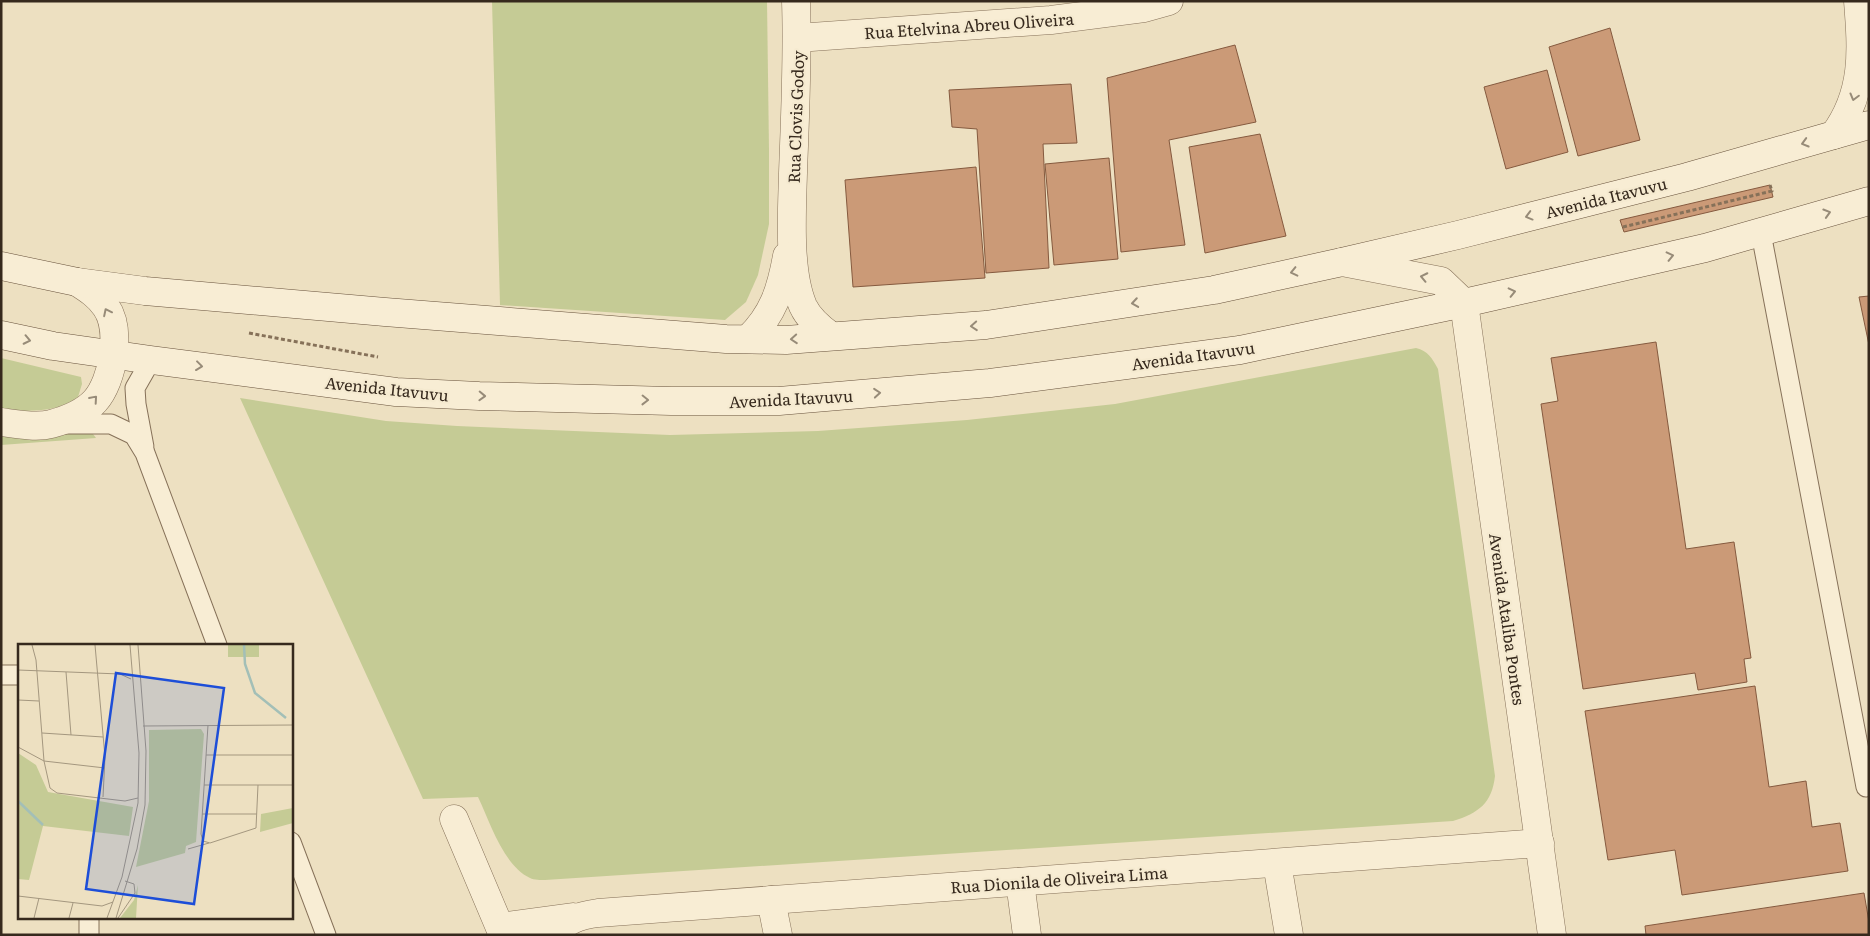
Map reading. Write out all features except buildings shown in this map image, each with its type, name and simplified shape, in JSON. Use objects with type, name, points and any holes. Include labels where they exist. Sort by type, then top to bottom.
[{"type":"main road","name":"Rua Clovis Godoy","points":[[796,1],[797,38],[792,232],[797,285],[804,307],[816,324],[832,336]]},
{"type":"main road","name":"Rua Etelvina Abreu Oliveira","points":[[797,38],[1050,10],[1144,8],[1169,1]]},
{"type":"main road","points":[[1834,135],[1849,113],[1856,95],[1860,66],[1858,1]]},
{"type":"main road","points":[[1860,31],[1869,65]]},
{"type":"main road","name":"Avenida Itavuvu","points":[[1,266],[78,282],[145,291],[726,339],[786,340],[996,324],[1214,290],[1458,235],[1687,177],[1869,126]]},
{"type":"main road","name":"Avenida Itavuvu","points":[[1,335],[53,346],[396,392],[671,401],[779,401],[990,383],[1240,350],[1705,248],[1869,201]]},
{"type":"main road","name":"Rua Clovis Godoy","points":[[748,339],[762,326],[775,302],[784,275],[792,232]]},
{"type":"main road","name":"Avenida Itavuvu","points":[[1342,262],[1441,281],[1464,302]]},
{"type":"main road","name":"Avenida Itavuvu","points":[[1,422],[20,425],[52,424],[78,414],[94,402],[106,383],[113,354],[113,324],[107,308],[96,294],[78,282]]},
{"type":"main road","name":"Avenida Ataliba Pontes","points":[[1464,302],[1552,935]]},
{"type":"main road","points":[[454,819],[502,931]]},
{"type":"main road","name":"Rua Dionila de Oliveira Lima","points":[[502,931],[598,913],[1540,843]]},
{"type":"main road","points":[[1277,863],[1289,935]]},
{"type":"main road","points":[[1020,882],[1027,935]]},
{"type":"main road","points":[[771,900],[778,935]]},
{"type":"main road","name":"Rua Dionila de Oliveira Lima","points":[[551,935],[561,925],[578,916]]},
{"type":"lane","points":[[1760,233],[1866,787]]},
{"type":"lane","points":[[151,360],[135,388],[145,453],[217,644]]},
{"type":"lane","points":[[52,424],[111,424],[134,435],[145,453]]},
{"type":"lane","points":[[1,674],[18,675]]},
{"type":"lane","points":[[292,845],[326,935]]},
{"type":"lane","points":[[89,918],[89,935]]},
{"type":"path","points":[[1622,227],[1772,191]]},
{"type":"green space","points":[[492,1],[767,1],[769,224],[758,275],[746,302],[725,320],[500,305]]},
{"type":"green space","points":[[1416,348],[1424,351],[1438,369],[1495,776],[1491,793],[1483,806],[1477,810],[1453,821],[545,880],[530,878],[512,863],[498,842],[478,797],[423,799],[240,398],[386,421],[457,426],[670,435],[818,431],[967,420],[1115,404]]},
{"type":"green space","points":[[1,358],[81,377],[82,384],[78,397],[51,409],[21,411],[1,409]]},
{"type":"green space","points":[[1,429],[90,430],[96,438],[1,445]]}]
